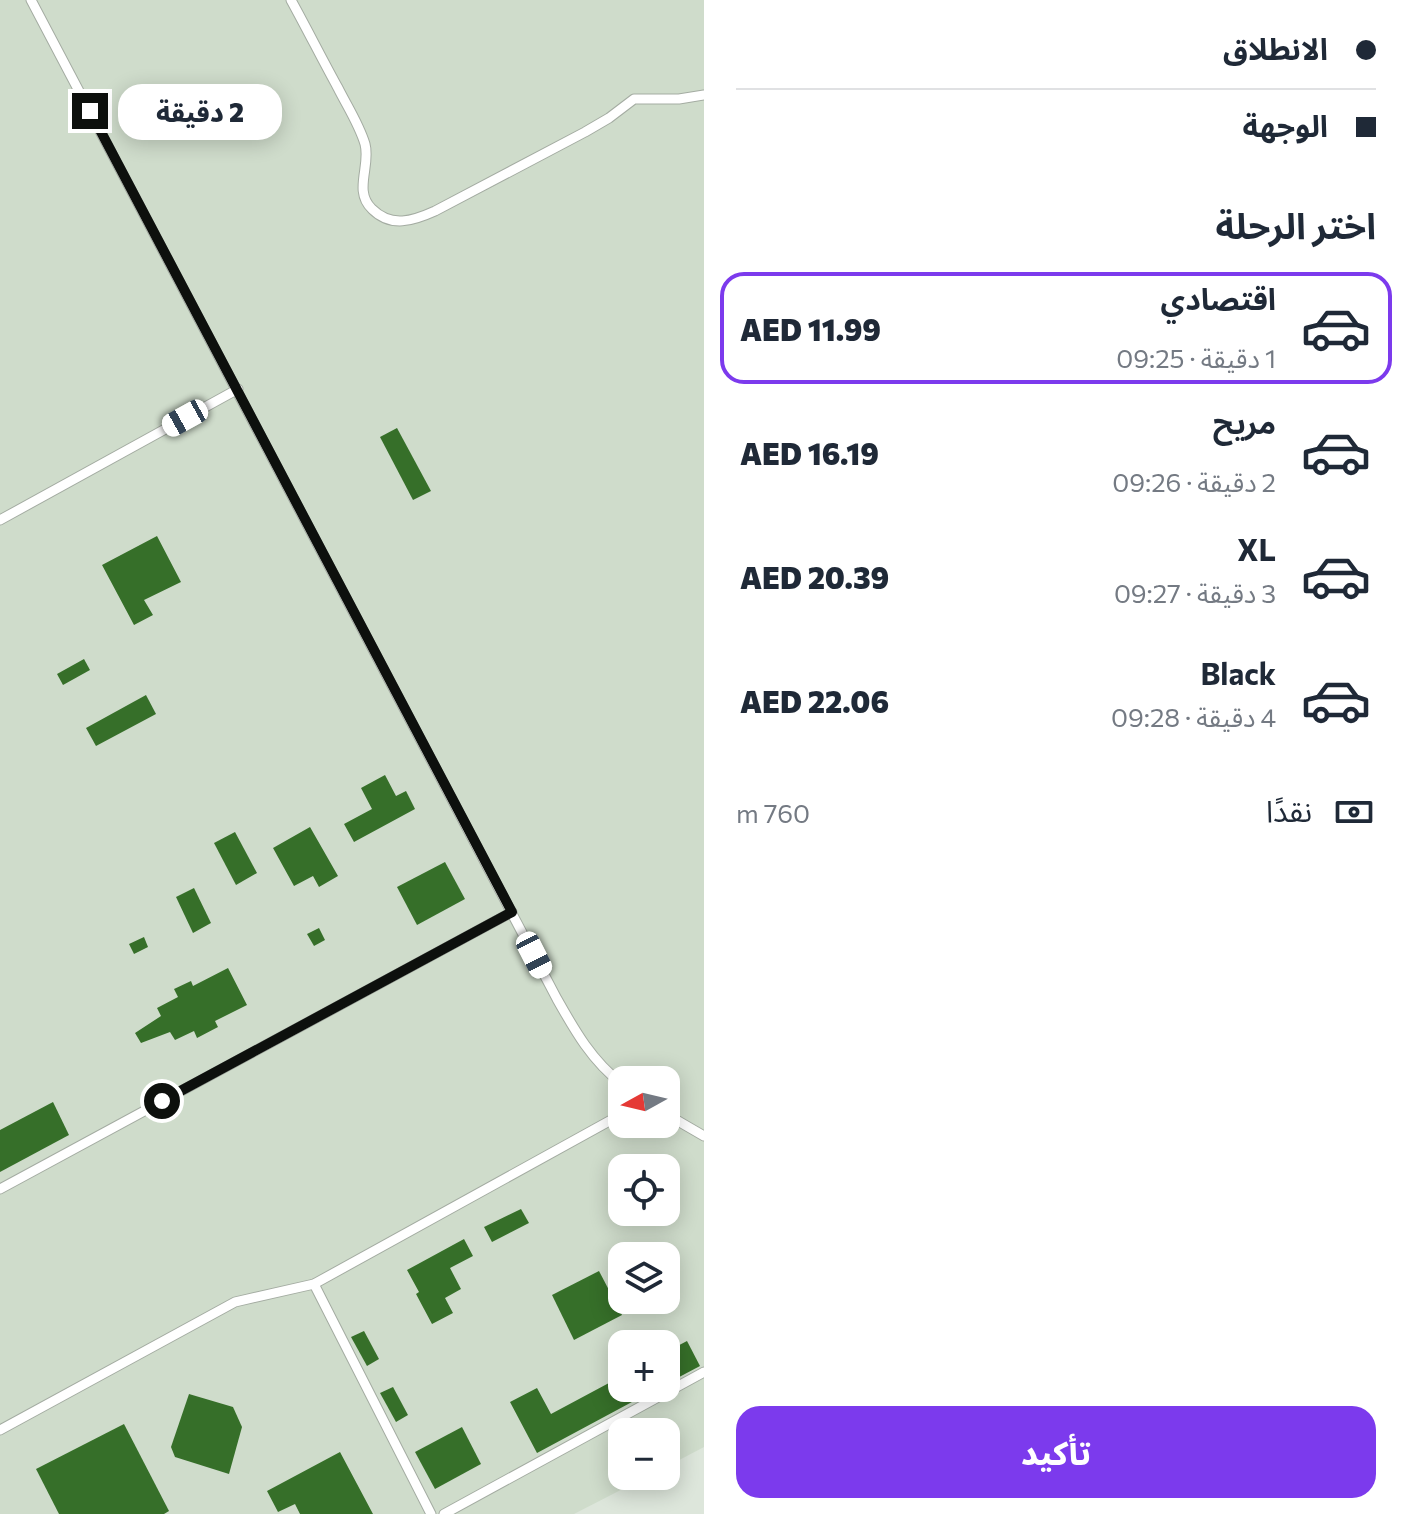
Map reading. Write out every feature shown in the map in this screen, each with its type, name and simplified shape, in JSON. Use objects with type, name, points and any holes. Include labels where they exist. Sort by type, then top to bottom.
[{"type":"street","points":[[31,0],[578,1038],[608,1071]]},
{"type":"street","points":[[291,0],[360,130],[367,156],[363,184],[365,201],[371,209],[390,220],[415,220],[435,211],[585,132],[634,99],[679,99],[704,95]]},
{"type":"street","points":[[0,520],[238,389]]},
{"type":"street","points":[[0,1189],[512,912]]},
{"type":"street","points":[[0,1430],[235,1302],[314,1284],[608,1122]]},
{"type":"street","points":[[680,1122],[704,1136]]},
{"type":"street","points":[[314,1284],[431,1514]]},
{"type":"street","points":[[444,1514],[704,1372]]},
{"type":"shaded area","points":[[0,0],[704,0],[704,1447],[680,1460],[680,1418],[608,1418],[608,1490],[621,1490],[574,1514],[0,1514]]},
{"type":"building","points":[[397,428],[431,491],[413,500],[380,437]]},
{"type":"building","points":[[157,536],[181,582],[144,600],[153,615],[134,625],[102,565]]},
{"type":"building","points":[[84,659],[90,670],[63,685],[57,674]]},
{"type":"building","points":[[146,695],[156,714],[96,746],[86,728]]},
{"type":"building","points":[[385,775],[396,796],[406,791],[415,809],[354,842],[344,824],[372,809],[361,788]]},
{"type":"building","points":[[310,827],[338,876],[319,887],[313,876],[294,886],[273,848]]},
{"type":"building","points":[[235,832],[257,873],[236,885],[214,843]]},
{"type":"building","points":[[445,862],[465,899],[417,925],[397,887]]},
{"type":"building","points":[[194,888],[211,923],[193,933],[176,897]]},
{"type":"building","points":[[319,928],[325,940],[314,946],[307,934]]},
{"type":"building","points":[[144,937],[148,947],[134,954],[129,944]]},
{"type":"building","points":[[228,968],[247,1005],[215,1021],[218,1027],[197,1038],[194,1031],[175,1040],[170,1032],[141,1043],[135,1033],[161,1016],[157,1008],[178,997],[174,989],[191,981],[193,986]]},
{"type":"building","points":[[53,1102],[69,1135],[0,1172],[0,1130]]},
{"type":"building","points":[[521,1209],[529,1223],[492,1242],[484,1227]]},
{"type":"building","points":[[464,1239],[473,1256],[450,1268],[461,1289],[445,1298],[453,1313],[432,1324],[407,1270]]},
{"type":"building","points":[[599,1271],[608,1288],[608,1314],[622,1315],[574,1340],[552,1295]]},
{"type":"building","points":[[364,1331],[379,1359],[367,1366],[351,1337]]},
{"type":"building","points":[[687,1341],[700,1366],[680,1377],[680,1345]]},
{"type":"building","points":[[608,1383],[608,1402],[632,1402],[537,1453],[510,1402],[537,1388],[551,1414]]},
{"type":"building","points":[[393,1387],[408,1415],[396,1422],[380,1393]]},
{"type":"building","points":[[189,1394],[233,1407],[242,1427],[229,1474],[175,1457],[171,1447]]},
{"type":"building","points":[[124,1424],[169,1511],[164,1514],[59,1514],[36,1469]]},
{"type":"building","points":[[462,1427],[481,1464],[435,1489],[415,1452]]},
{"type":"building","points":[[340,1452],[373,1514],[300,1514],[295,1504],[278,1512],[267,1491]]},
{"type":"route","points":[[90,111],[512,912],[162,1101]]}]
